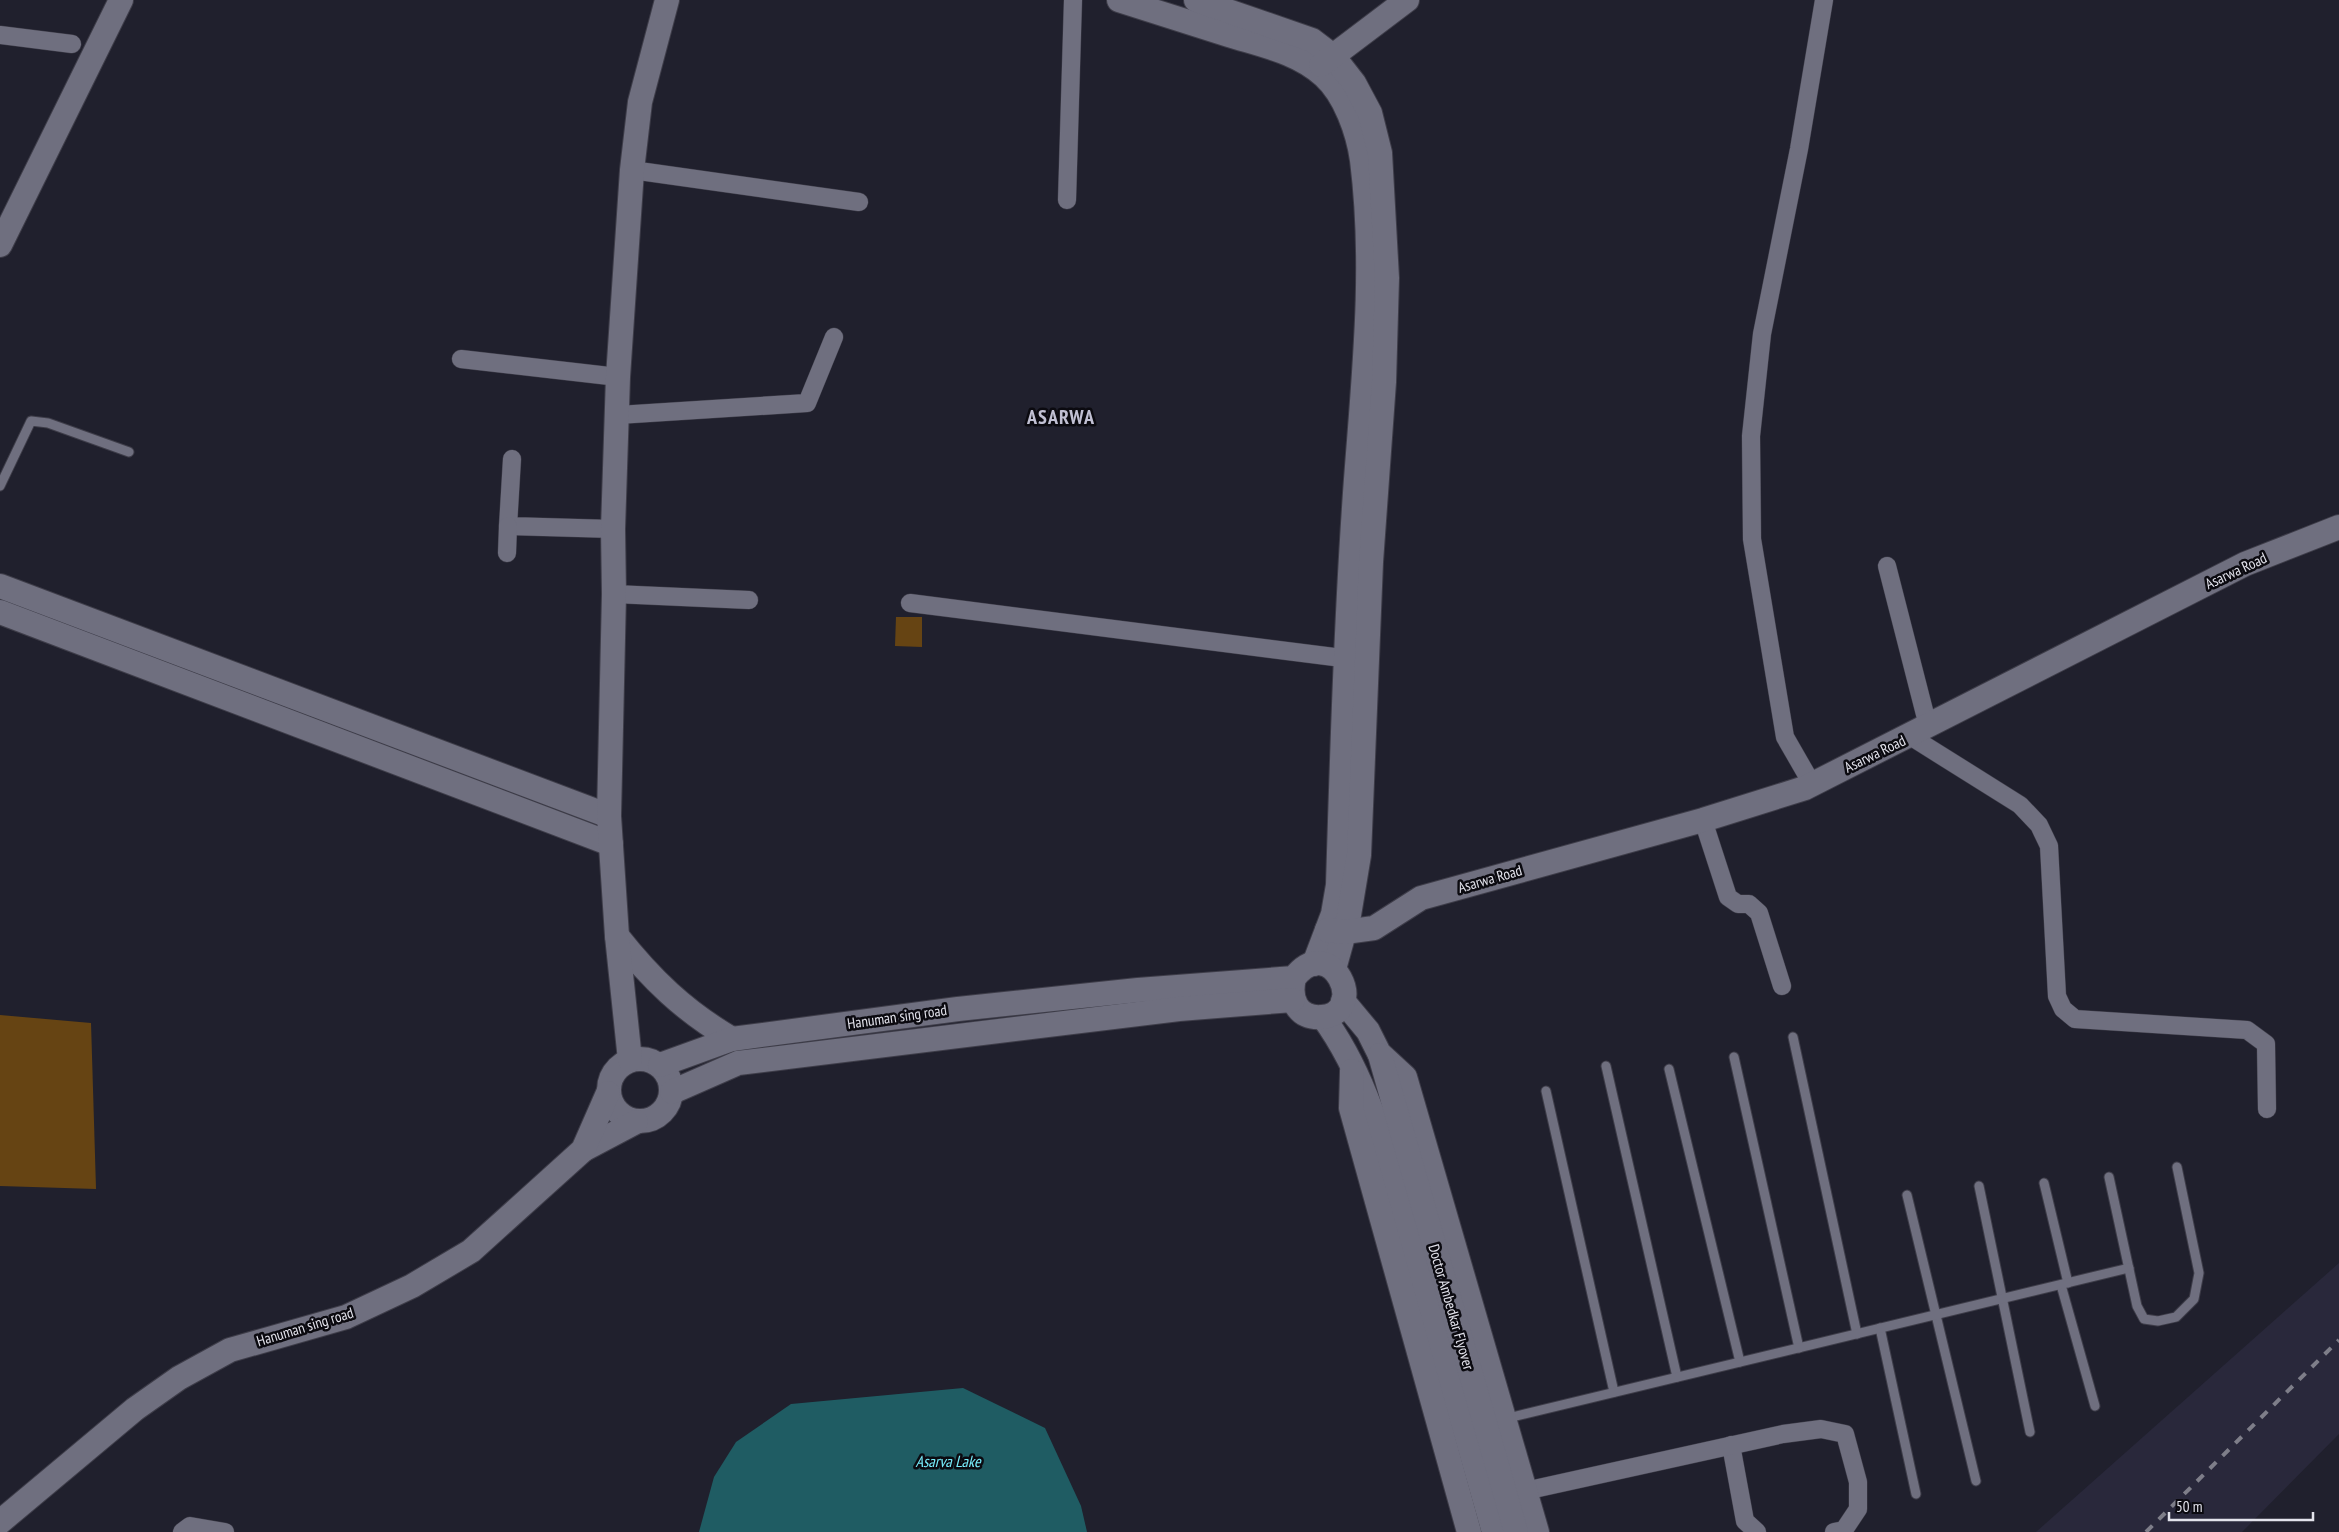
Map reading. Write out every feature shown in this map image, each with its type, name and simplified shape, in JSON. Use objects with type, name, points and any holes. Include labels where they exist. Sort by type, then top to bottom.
[{"type":"street","points":[[0,246],[121,0]]},
{"type":"street","points":[[630,1060],[616,936],[610,816],[614,594],[613,529],[618,377],[632,170],[640,102],[667,0]]},
{"type":"street","points":[[1067,200],[1073,0]]},
{"type":"street","points":[[1119,0],[1303,60],[1324,63],[1354,83],[1370,113],[1380,154],[1388,278],[1377,304],[1384,382],[1356,659],[1359,855],[1324,966]]},
{"type":"street","points":[[1196,0],[1312,40],[1324,63]]},
{"type":"street","points":[[1324,63],[1407,0]]},
{"type":"street","points":[[1812,784],[1785,737],[1752,539],[1751,436],[1762,334],[1799,149],[1824,0]]},
{"type":"street","points":[[0,35],[72,44]]},
{"type":"street","points":[[632,170],[859,202]]},
{"type":"street","points":[[618,415],[807,402],[834,337]]},
{"type":"street","points":[[462,359],[618,377]]},
{"type":"street","points":[[507,553],[512,459]]},
{"type":"street","points":[[508,526],[613,529]]},
{"type":"street","name":"Asarwa Road","points":[[1339,923],[1372,912],[1387,919],[1421,898],[1703,820],[1812,784],[2245,564],[2339,527]]},
{"type":"street","points":[[1888,566],[1919,731],[2020,805],[2039,825],[2049,846],[2057,996],[2063,1009],[2075,1019],[2247,1030],[2266,1044],[2268,1109]]},
{"type":"street","points":[[0,586],[610,816]]},
{"type":"street","points":[[614,594],[749,600]]},
{"type":"street","points":[[910,603],[1356,659]]},
{"type":"street","points":[[0,612],[611,844]]},
{"type":"street","points":[[1703,820],[1728,897],[1738,904],[1749,904],[1760,913],[1782,986]]},
{"type":"street","points":[[616,936],[642,968],[669,994],[699,1019],[732,1039]]},
{"type":"street","points":[[1324,966],[1343,982],[1345,992],[1343,1001],[1332,1014],[1323,1017],[1310,1016],[1302,1012],[1293,989],[1299,971],[1324,966]]},
{"type":"street","points":[[672,1092],[738,1063],[1179,1009],[1293,989]]},
{"type":"street","name":"Hanuman sing road","points":[[660,1066],[732,1039],[1015,1003],[1138,990],[1293,989]]},
{"type":"street","points":[[1343,1001],[1368,1031],[1380,1053],[1405,1077],[1537,1532]]},
{"type":"street","points":[[1015,1003],[1019,1029]]},
{"type":"street","name":"Doctor Ambedkar Flyover","points":[[1323,1017],[1340,1040],[1364,1090],[1390,1172],[1494,1532]]},
{"type":"street","name":"Doctor Ambedkar Flyover","points":[[1380,1053],[1516,1532]]},
{"type":"street","points":[[583,1150],[636,1122],[647,1121],[657,1117],[664,1111],[672,1092],[670,1082],[660,1066],[641,1059],[630,1060],[614,1072],[609,1082],[608,1093],[611,1103],[617,1112],[636,1122]]},
{"type":"street","points":[[1352,1064],[1351,1108],[1469,1532]]},
{"type":"street","name":"Hanuman sing road","points":[[0,1522],[135,1409],[179,1378],[230,1350],[346,1317],[412,1286],[471,1252],[583,1150],[608,1093]]},
{"type":"street","points":[[1525,1491],[1783,1434],[1820,1429],[1845,1434],[1858,1482],[1858,1509],[1844,1530],[1834,1532]]},
{"type":"street","points":[[1731,1445],[1745,1521],[1757,1532]]},
{"type":"street","points":[[182,1532],[190,1526],[225,1532]]},
{"type":"lane","points":[[0,486],[31,421],[48,423],[129,452]]},
{"type":"lane","points":[[1793,1037],[1857,1334]]},
{"type":"lane","points":[[1734,1058],[1799,1348]]},
{"type":"lane","points":[[1606,1066],[1677,1377]]},
{"type":"lane","points":[[1669,1069],[1740,1362]]},
{"type":"lane","points":[[1546,1091],[1614,1392]]},
{"type":"lane","points":[[2109,1177],[2136,1306],[2144,1319],[2158,1321],[2176,1317],[2194,1299],[2199,1272],[2177,1167]]},
{"type":"lane","points":[[2044,1183],[2065,1284],[2095,1406]]},
{"type":"lane","points":[[1979,1186],[2030,1432]]},
{"type":"lane","points":[[1908,1195],[1976,1482]]},
{"type":"lane","points":[[1504,1419],[2129,1268]]},
{"type":"lane","points":[[1880,1328],[1916,1494]]},
{"type":"shaded area","points":[[2339,1263],[2339,1434],[2242,1532],[2036,1532]]},
{"type":"water","name":"Asarva Lake","points":[[963,1388],[1045,1428],[1081,1506],[1087,1532],[699,1532],[714,1477],[736,1442],[791,1404]]},
{"type":"building","points":[[896,617],[922,617],[922,647],[895,646]]},
{"type":"building","points":[[0,1015],[91,1023],[96,1189],[0,1186]]},
{"type":"railway","points":[[2146,1532],[2339,1340]]},
{"type":"district","name":"ASARWA","points":[[1061,417]]}]
